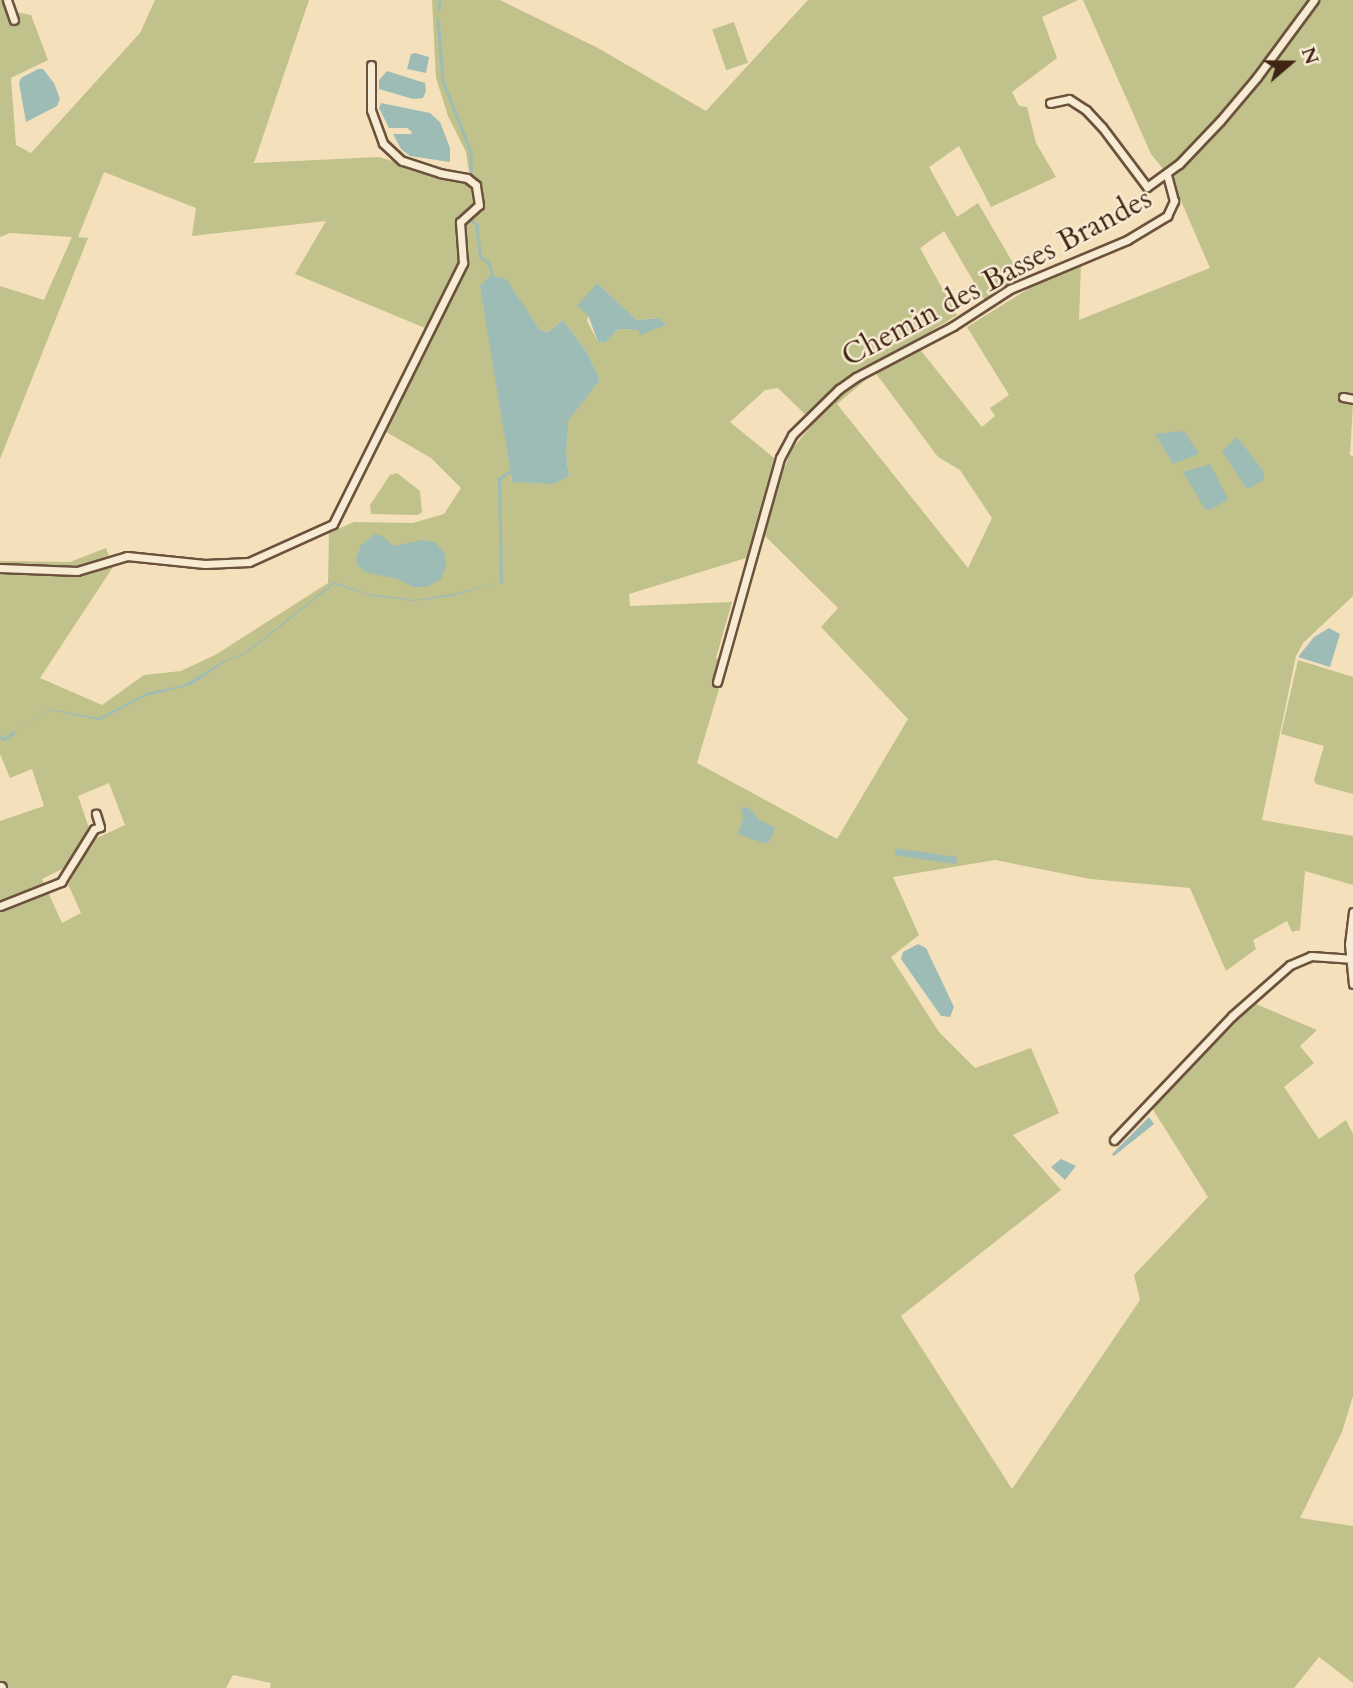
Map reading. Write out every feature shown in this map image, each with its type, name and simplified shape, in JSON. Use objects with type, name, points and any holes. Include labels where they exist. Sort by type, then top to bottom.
[{"type":"street","points":[[7,0],[14,20]]},
{"type":"street","points":[[1051,103],[1069,99],[1086,110],[1147,187],[1167,175],[1257,77],[1314,0]]},
{"type":"street","points":[[0,568],[77,571],[127,556],[205,564],[249,562],[333,524],[463,263],[460,222],[479,205],[477,185],[467,178],[414,166],[394,156],[383,144],[371,110],[371,65]]},
{"type":"street","name":"Chemin des Basses Brandes","points":[[717,682],[780,458],[792,435],[839,388],[856,377],[953,326],[1010,289],[1127,240],[1167,216],[1174,201],[1167,175]]},
{"type":"street","points":[[1343,397],[1353,399]]},
{"type":"street","points":[[0,906],[61,882],[94,829],[100,827],[96,814]]},
{"type":"street","points":[[1353,912],[1353,984]]},
{"type":"street","points":[[1114,1140],[1232,1016],[1290,965],[1311,956],[1351,956]]},
{"type":"green space","points":[[0,0],[5,0],[10,11],[31,15],[48,60],[11,78],[16,145],[31,153],[140,33],[155,0],[309,0],[254,163],[379,157],[463,182],[470,179],[466,152],[448,116],[436,78],[432,0],[500,0],[598,48],[706,111],[808,0],[1078,0],[1042,17],[1057,58],[1012,92],[1019,106],[1027,107],[1036,143],[1056,177],[991,207],[959,146],[929,167],[957,217],[978,203],[1020,275],[985,301],[944,231],[920,248],[957,315],[914,342],[982,427],[995,416],[990,408],[1009,395],[967,327],[1036,284],[1081,264],[1079,320],[1210,268],[1172,180],[1151,154],[1083,0],[1353,0],[1353,404],[1350,455],[1353,456],[1353,596],[1303,643],[1296,656],[1262,820],[1353,836],[1353,885],[1305,871],[1300,930],[1292,932],[1287,921],[1253,940],[1256,949],[1226,971],[1190,888],[1090,879],[995,860],[893,877],[919,935],[891,957],[939,1032],[975,1068],[1031,1048],[1059,1113],[1013,1135],[1061,1190],[901,1316],[1012,1489],[1140,1300],[1134,1275],[1208,1197],[1147,1100],[1242,1001],[1247,1010],[1256,1004],[1317,1030],[1300,1046],[1314,1063],[1284,1087],[1319,1139],[1346,1120],[1353,1134],[1353,1396],[1342,1432],[1300,1518],[1353,1526],[1353,1683],[1319,1657],[1294,1688],[270,1688],[271,1683],[233,1675],[226,1688],[0,1688],[0,821],[44,806],[32,769],[10,778],[0,754],[0,561],[70,562],[106,548],[113,567],[40,678],[102,705],[144,675],[181,671],[215,655],[328,583],[329,533],[354,522],[413,523],[444,514],[461,488],[431,458],[376,426],[425,328],[295,274],[326,221],[192,236],[196,208],[104,172],[78,237],[88,238],[0,459],[0,286],[44,300],[72,237],[10,233],[0,237]],"holes":[[[597,283],[637,320],[659,318],[640,334],[639,330],[618,329],[605,343],[598,342],[587,321]],[[481,286],[525,309],[540,330],[548,332],[563,320],[587,352],[600,380],[567,421],[566,455],[569,476],[512,482]],[[875,372],[938,457],[960,470],[992,518],[968,568],[837,404]],[[778,388],[814,423],[791,450],[785,467],[730,422],[765,390]],[[765,536],[838,608],[821,627],[908,719],[837,839],[697,763],[727,662],[716,658],[732,602],[630,606],[629,594],[746,558],[758,559]],[[109,783],[125,825],[95,839],[68,884],[81,913],[62,923],[42,879],[64,868],[89,828],[78,796]]]},
{"type":"green space","points":[[734,22],[748,63],[726,70],[712,29]]},
{"type":"green space","points":[[397,473],[420,491],[422,512],[418,515],[371,514],[370,505],[390,475]]},
{"type":"green space","points":[[1298,660],[1353,677],[1353,794],[1316,784],[1314,780],[1324,746],[1281,734]]},
{"type":"water","points":[[411,54],[429,57],[426,73],[407,69]]},
{"type":"water","points":[[43,69],[54,83],[60,99],[57,106],[26,122],[19,83],[21,78]]},
{"type":"water","points":[[387,71],[425,83],[423,98],[413,99],[379,89],[379,80]]},
{"type":"water","points":[[381,103],[430,113],[440,122],[450,148],[450,162],[410,156],[401,149],[393,134],[412,132],[407,128],[389,128],[379,108]]},
{"type":"water","points":[[490,276],[506,279],[540,330],[548,332],[563,320],[587,352],[600,380],[568,421],[566,455],[569,476],[554,484],[512,482],[480,286]]},
{"type":"water","points":[[597,283],[637,320],[659,318],[666,325],[640,335],[638,330],[618,329],[605,343],[598,342],[588,315],[577,306]]},
{"type":"water","points":[[1184,431],[1199,454],[1173,464],[1155,434]]},
{"type":"water","points":[[1237,437],[1264,472],[1264,480],[1250,488],[1246,488],[1222,451]]},
{"type":"water","points":[[1210,464],[1228,499],[1210,510],[1205,509],[1183,472]]},
{"type":"water","points":[[375,534],[383,536],[393,546],[423,540],[435,542],[445,554],[446,565],[441,579],[427,587],[413,587],[397,579],[365,572],[358,566],[356,559],[361,545]]},
{"type":"water","points":[[503,581],[453,596],[415,601],[373,596],[334,584],[247,653],[225,662],[191,685],[146,696],[100,720],[49,710],[13,732],[49,709],[99,718],[147,693],[184,685],[222,662],[246,652],[334,582],[369,594],[415,600],[453,594]]},
{"type":"water","points":[[1329,628],[1340,634],[1330,667],[1298,657],[1314,637]]},
{"type":"water","points":[[748,807],[760,820],[775,828],[769,842],[763,843],[738,834],[743,818],[741,808]]},
{"type":"water","points":[[896,848],[957,857],[956,864],[895,855]]},
{"type":"water","points":[[918,944],[926,948],[954,1007],[950,1017],[941,1016],[901,959],[903,952]]},
{"type":"water","points":[[1149,1117],[1154,1124],[1114,1156],[1112,1154]]},
{"type":"water","points":[[1061,1159],[1076,1166],[1065,1180],[1051,1167]]},
{"type":"waterway","points":[[438,10],[440,0]]},
{"type":"waterway","points":[[438,19],[443,81],[471,152],[471,176]]},
{"type":"waterway","points":[[470,219],[477,225],[480,256],[489,263],[494,279]]},
{"type":"waterway","points":[[501,582],[499,479],[512,470]]},
{"type":"waterway","points":[[0,737],[5,739],[14,732]]}]
